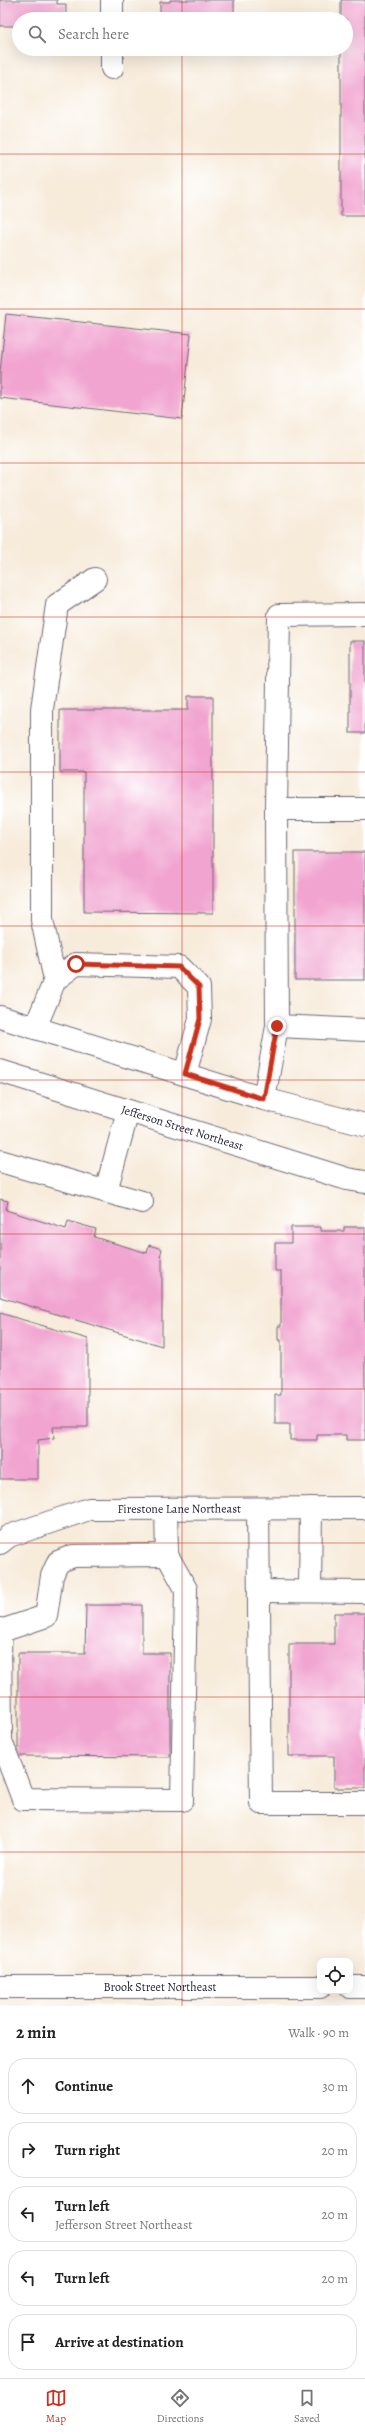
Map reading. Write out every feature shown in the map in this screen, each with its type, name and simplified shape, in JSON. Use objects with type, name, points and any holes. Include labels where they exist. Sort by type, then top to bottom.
[{"type":"main road","points":[[112,0],[112,12]]},
{"type":"main road","points":[[55,980],[42,920],[42,709],[57,605],[95,579]]},
{"type":"main road","points":[[264,1099],[277,1026],[276,808],[279,615],[365,614]]},
{"type":"main road","points":[[276,808],[365,809]]},
{"type":"main road","points":[[35,1028],[55,980],[76,964],[179,967],[199,987],[200,1019],[185,1074]]},
{"type":"main road","points":[[0,1017],[264,1099],[365,1126]]},
{"type":"main road","points":[[277,1026],[365,1030]]},
{"type":"main road","name":"Jefferson Street Northeast","points":[[0,1071],[347,1179],[365,1182]]},
{"type":"main road","points":[[106,1191],[128,1111]]},
{"type":"main road","points":[[0,1161],[142,1202]]},
{"type":"main road","points":[[310,1591],[311,1508]]},
{"type":"main road","name":"Firestone Lane Northeast","points":[[0,1543],[9,1536],[89,1509],[365,1508]]},
{"type":"main road","points":[[166,1509],[167,1555],[186,1589],[182,1800],[23,1799],[1,1741],[1,1630],[46,1616],[52,1576],[58,1562],[73,1556],[167,1555]]},
{"type":"main road","points":[[258,1509],[261,1804],[365,1803]]},
{"type":"main road","points":[[259,1591],[365,1592]]},
{"type":"main road","name":"Brook Street Northeast","points":[[0,1987],[192,1996],[317,1987]]},
{"type":"main road","points":[[353,1987],[365,1987]]},
{"type":"building","points":[[0,0],[57,0],[57,4],[66,4],[66,12],[12,12],[12,26],[0,26]]},
{"type":"building","points":[[170,0],[234,0],[234,12],[160,12],[160,2],[170,2]]},
{"type":"building","points":[[341,0],[365,0],[365,216],[341,216],[341,56],[353,56],[353,12],[341,12]]},
{"type":"building","points":[[6,314],[191,334],[182,419],[0,398],[0,372]]},
{"type":"building","points":[[350,641],[365,641],[365,733],[350,733]]},
{"type":"building","points":[[188,696],[213,696],[213,913],[84,912],[84,772],[60,772],[60,710],[188,710]]},
{"type":"building","points":[[295,852],[365,852],[365,980],[295,980]]},
{"type":"building","points":[[0,1199],[8,1201],[6,1210],[66,1229],[68,1221],[96,1229],[94,1237],[147,1253],[149,1245],[162,1249],[160,1257],[162,1258],[162,1346],[0,1297]]},
{"type":"building","points":[[291,1227],[321,1227],[321,1231],[344,1231],[344,1227],[365,1227],[365,1440],[346,1440],[346,1435],[317,1435],[317,1440],[290,1440],[290,1424],[275,1424],[275,1395],[281,1395],[281,1340],[278,1340],[278,1326],[281,1326],[281,1271],[275,1271],[275,1243],[291,1243]]},
{"type":"building","points":[[0,1313],[88,1339],[88,1427],[53,1427],[54,1438],[38,1440],[38,1479],[0,1479]]},
{"type":"building","points":[[86,1605],[142,1605],[142,1653],[170,1653],[170,1757],[18,1756],[18,1653],[85,1653]]},
{"type":"building","points":[[334,1613],[365,1613],[365,1788],[334,1788],[334,1756],[289,1756],[289,1644],[334,1644]]},
{"type":"route","points":[[76,964],[179,967],[199,987],[200,1019],[185,1074],[264,1099],[277,1026]]}]
